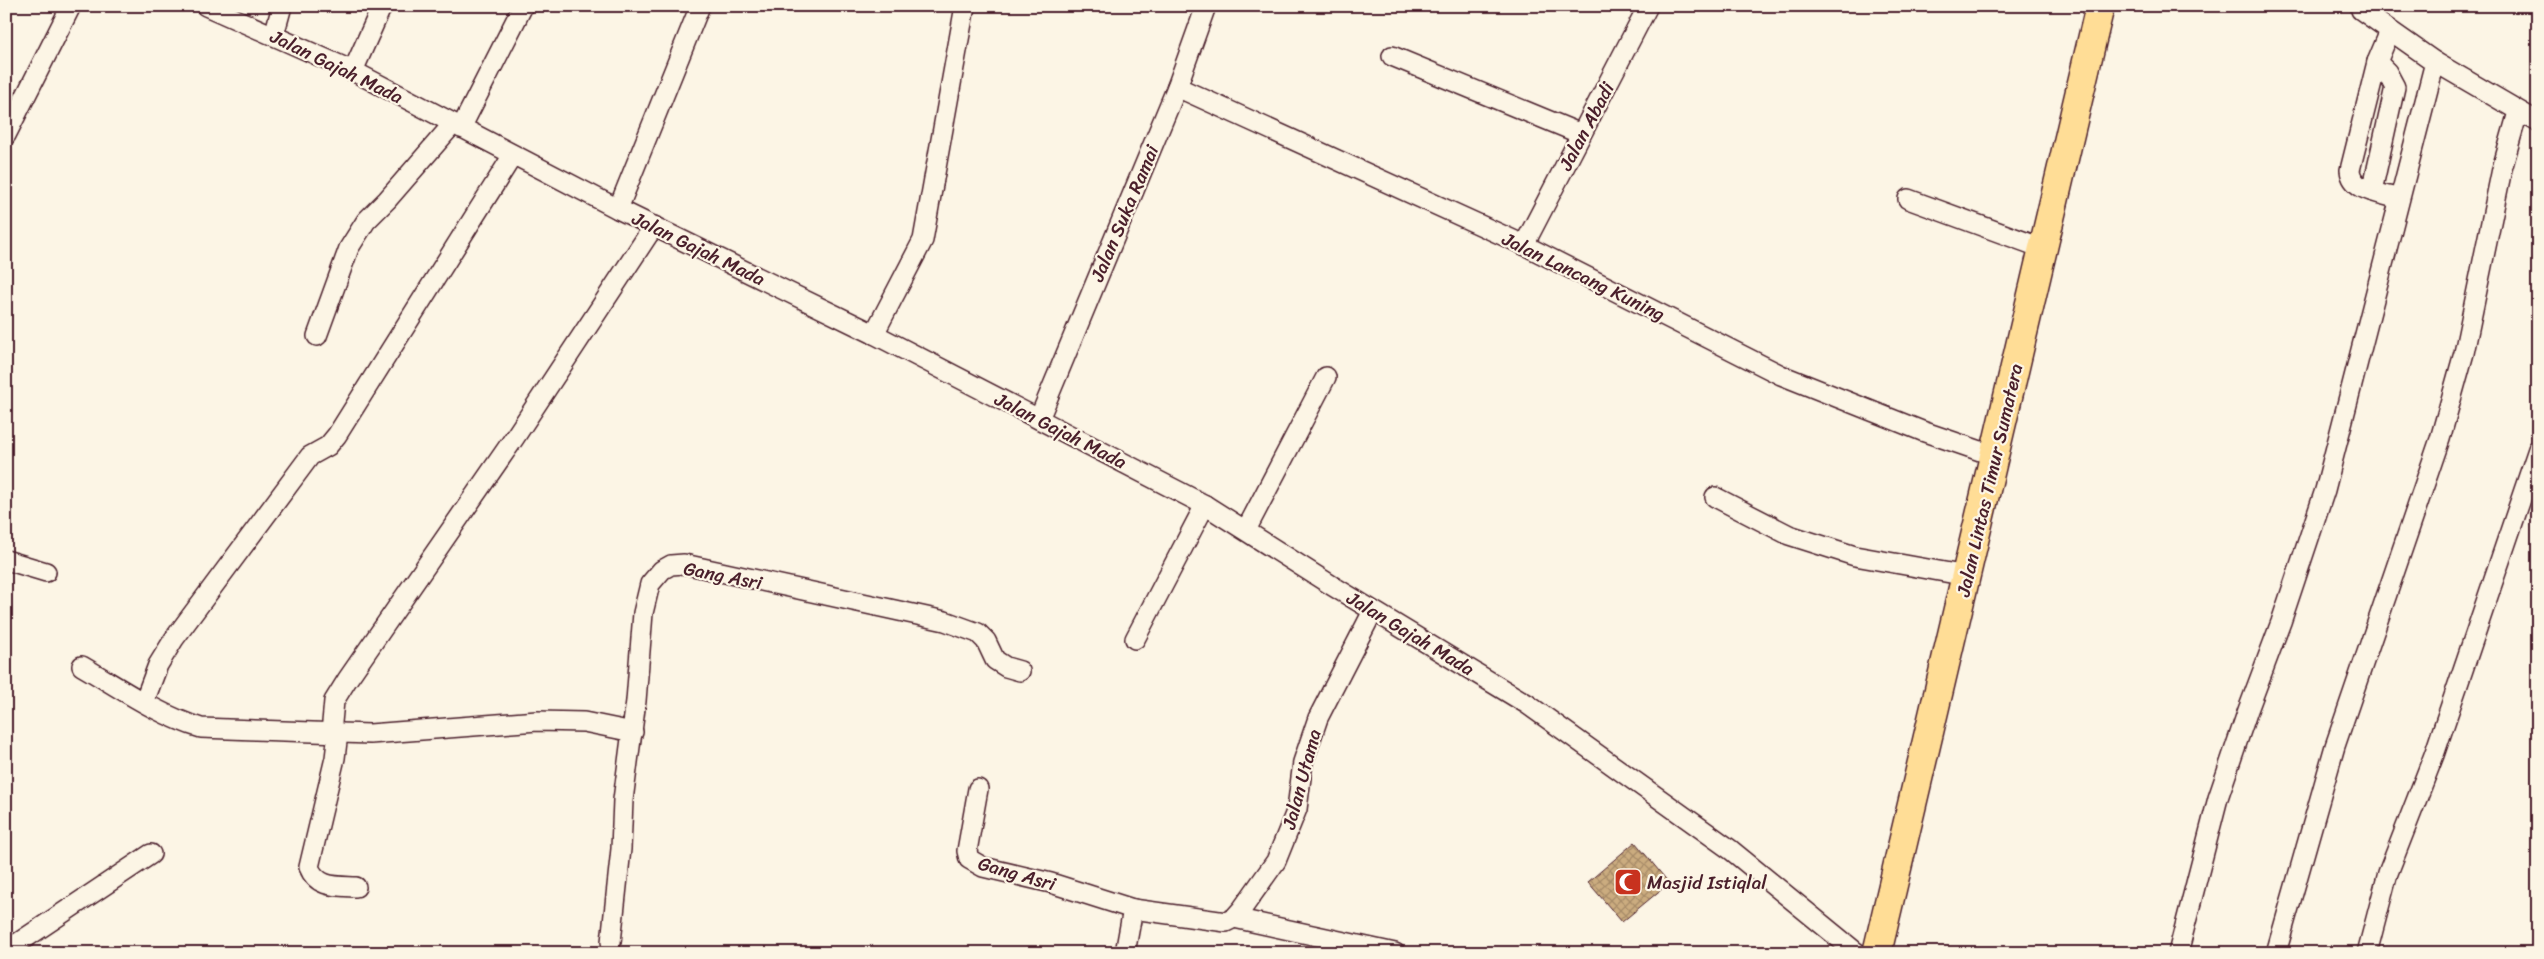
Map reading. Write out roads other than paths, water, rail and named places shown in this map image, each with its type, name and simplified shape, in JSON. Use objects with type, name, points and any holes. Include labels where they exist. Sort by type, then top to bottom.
[{"type":"highway","name":"Jalan Lintas Timur Sumatera","points":[[1877,953],[2100,6]]},
{"type":"street","points":[[6,135],[71,6]]},
{"type":"street","name":"Jalan Gajah Mada","points":[[206,6],[353,70],[513,155],[874,334],[1205,505],[1527,704],[1731,850],[1857,953]]},
{"type":"street","points":[[274,35],[282,6]]},
{"type":"street","points":[[353,70],[382,6]]},
{"type":"street","points":[[317,336],[349,248],[366,222],[457,126],[523,6]]},
{"type":"street","points":[[618,208],[700,6]]},
{"type":"street","points":[[874,334],[923,240],[965,6]]},
{"type":"street","name":"Jalan Suka Ramai","points":[[1039,419],[1176,87],[1206,6]]},
{"type":"street","name":"Jalan Abadi","points":[[1524,245],[1581,134],[1607,89],[1648,6]]},
{"type":"street","points":[[2361,10],[2435,62],[2538,122]]},
{"type":"street","points":[[2390,31],[2377,62],[2350,170],[2351,180],[2358,187],[2399,199]]},
{"type":"street","points":[[1392,56],[1581,134]]},
{"type":"street","points":[[2372,191],[2395,87],[2387,72],[2377,62]]},
{"type":"street","points":[[2178,953],[2218,798],[2281,622],[2325,490],[2435,62]]},
{"type":"street","name":"Jalan Lancang Kuning","points":[[1176,87],[1524,245],[1781,375],[1922,431],[1995,456]]},
{"type":"street","points":[[2276,953],[2335,746],[2440,439],[2464,353],[2502,169],[2518,112]]},
{"type":"street","points":[[144,702],[158,665],[174,640],[310,456],[328,446],[337,435],[513,155]]},
{"type":"street","points":[[1908,199],[2042,248]]},
{"type":"street","points":[[356,887],[327,886],[313,878],[309,867],[335,758],[334,702],[347,680],[515,437],[654,226]]},
{"type":"street","points":[[1246,530],[1326,377]]},
{"type":"street","points":[[2367,953],[2388,873],[2434,755],[2538,449]]},
{"type":"street","points":[[1715,498],[1798,538],[1855,556],[1967,576]]},
{"type":"street","points":[[1135,639],[1205,505]]},
{"type":"street","points":[[6,560],[46,572]]},
{"type":"street","name":"Gang Asri","points":[[611,942],[620,857],[623,800],[633,732],[643,613],[650,584],[662,570],[671,565],[684,564],[945,621],[978,633],[986,641],[995,660],[1020,671]]},
{"type":"street","name":"Jalan Utama","points":[[1234,918],[1276,861],[1297,809],[1303,762],[1318,718],[1373,610]]},
{"type":"street","points":[[82,666],[182,722],[201,728],[370,734],[537,721],[584,722],[633,732]]},
{"type":"street","name":"Gang Asri","points":[[978,789],[967,851],[969,859],[983,867],[1051,883],[1133,909]]},
{"type":"street","points":[[6,951],[151,854]]},
{"type":"street","points":[[1125,953],[1133,909],[1226,922],[1234,918],[1395,953]]},
{"type":"place","name":"Masjid Istiqlal","points":[[1628,882]]}]
